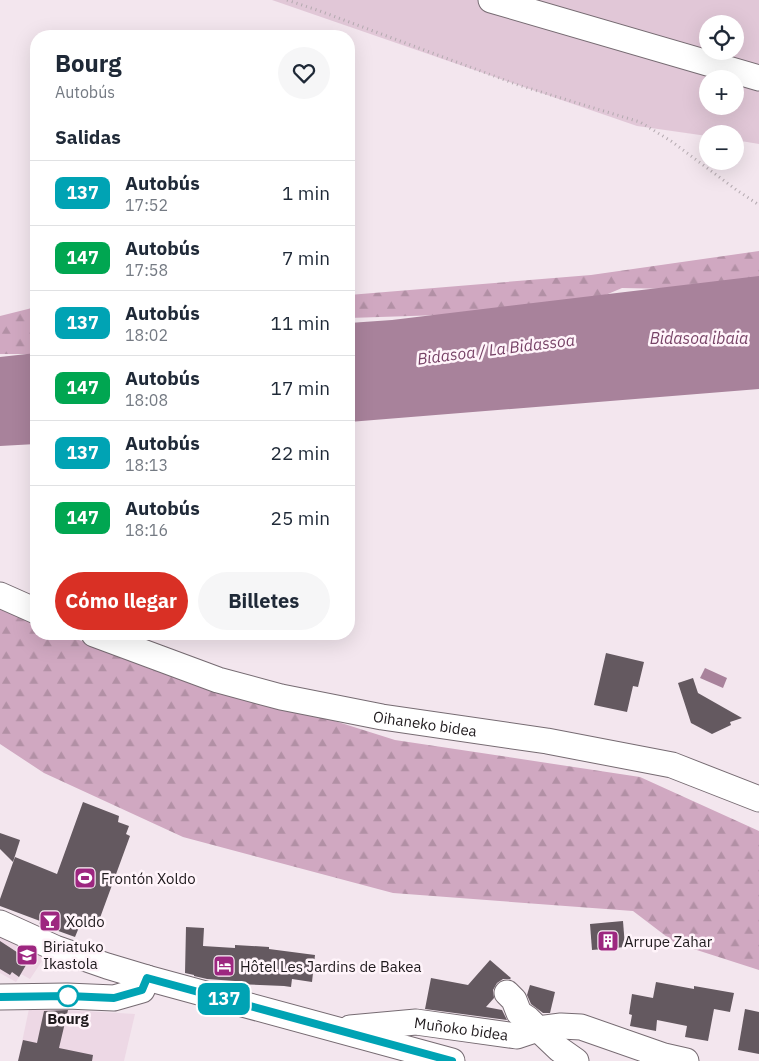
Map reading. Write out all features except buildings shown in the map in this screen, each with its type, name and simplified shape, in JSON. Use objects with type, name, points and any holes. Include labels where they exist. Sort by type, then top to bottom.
[{"type":"street","points":[[491,0],[759,78]]},
{"type":"street","points":[[0,595],[30,608]]},
{"type":"street","name":"Oihaneko bidea","points":[[110,640],[218,680],[281,697],[382,717],[547,741],[672,765],[759,799]]},
{"type":"street","points":[[0,923],[55,948],[147,978],[452,1061]]},
{"type":"street","points":[[0,997],[68,996],[114,998],[142,990],[147,978]]},
{"type":"street","points":[[507,993],[514,1000],[519,1013],[528,1019],[559,1049],[576,1061]]},
{"type":"street","name":"Muñoko bidea","points":[[334,1029],[416,1022],[516,1036],[561,1026],[581,1028],[664,1056],[686,1061]]},
{"type":"path","points":[[287,0],[518,85],[640,122],[671,141],[759,205]]},
{"type":"shaded area","points":[[272,0],[759,0],[759,144],[744,142],[744,125],[699,125],[699,135],[637,126]]},
{"type":"shaded area","name":"Biriatuko Ikastola","points":[[0,930],[55,957],[42,961],[30,979],[21,974],[16,982],[0,973]]},
{"type":"shaded area","points":[[29,1009],[135,1014],[124,1061],[18,1061]]},
{"type":"green space","points":[[759,251],[759,280],[725,290],[622,288],[568,311],[355,318],[355,295],[591,275]]},
{"type":"green space","points":[[30,308],[30,354],[0,354],[0,316]]},
{"type":"green space","points":[[0,609],[30,622],[30,640],[79,640],[395,740],[640,777],[759,831],[759,970],[675,943],[633,911],[393,893],[183,837],[44,773],[0,744]]},
{"type":"water","name":"Bidasoa ibaia","points":[[759,276],[759,389],[355,422],[355,323],[392,320]]},
{"type":"water","points":[[30,354],[30,444],[0,446],[0,357]]},
{"type":"water","points":[[705,668],[727,678],[723,688],[700,678]]},
{"type":"bus line","name":"137","points":[[0,997],[68,996],[114,998],[142,990],[147,978],[452,1061]]},
{"type":"place","name":"Frontón Xoldo","points":[[85,878]]},
{"type":"place","name":"Xoldo","points":[[50,921]]},
{"type":"place","name":"Arrupe Zahar","points":[[608,941]]},
{"type":"place","name":"Biriatuko Ikastola","points":[[27,955]]},
{"type":"place","name":"Hôtel Les Jardins de Bakea","points":[[224,966]]},
{"type":"place","name":"Bourg","points":[[68,996]]},
{"type":"water label","name":"Bidasoa / La Bidassoa","points":[[496,349]]}]
